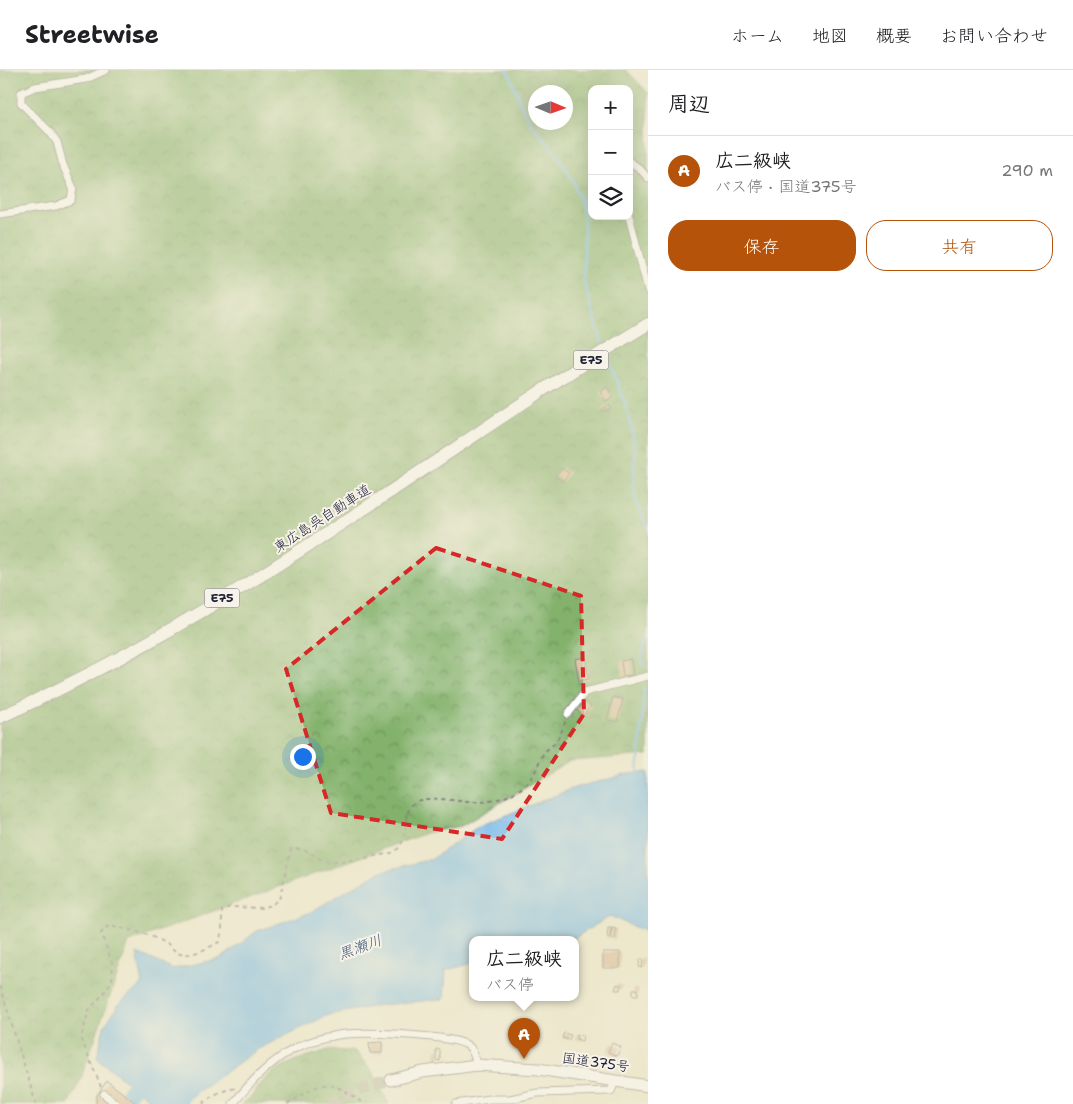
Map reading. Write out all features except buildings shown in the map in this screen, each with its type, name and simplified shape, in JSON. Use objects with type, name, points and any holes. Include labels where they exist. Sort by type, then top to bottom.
[{"type":"highway","name":"東広島呉自動車道","points":[[0,717],[101,668],[181,623],[265,572],[534,396],[648,324]]},
{"type":"highway","name":"国道375号","points":[[391,1080],[423,1072],[476,1065],[538,1069],[648,1086]]},
{"type":"street","points":[[0,214],[56,206],[70,200],[73,188],[63,165],[57,142],[50,132],[21,103],[21,93],[36,87],[86,79],[106,70]]},
{"type":"street","points":[[633,164],[648,178]]},
{"type":"street","points":[[630,220],[648,290]]},
{"type":"street","points":[[568,714],[585,692],[648,676]]},
{"type":"street","points":[[234,1104],[246,1088],[292,1049],[338,1034],[405,1035],[438,1038],[465,1044],[472,1050],[476,1065]]},
{"type":"street","points":[[456,1104],[489,1099],[510,1099],[537,1092],[611,1092],[616,1080]]},
{"type":"street","points":[[104,1094],[116,1104]]},
{"type":"path","points":[[104,1094],[81,1038],[89,1010],[112,980],[113,965],[101,932],[108,926],[127,928],[144,933],[166,943],[178,953],[189,954],[202,951],[219,942],[222,931],[222,910],[230,907],[262,908],[273,904],[280,896],[291,849],[302,848],[323,860],[334,862],[392,852],[400,847],[411,806],[419,800],[450,799],[477,802],[495,800],[518,792],[533,776],[543,753],[556,742],[568,714]]},
{"type":"path","points":[[0,986],[36,1104]]},
{"type":"path","points":[[287,1104],[318,1085],[327,1083],[364,1104]]},
{"type":"path","points":[[203,1104],[222,1092],[234,1088],[246,1088]]},
{"type":"highlighted area","points":[[436,548],[581,596],[584,714],[502,839],[331,813],[286,669]]},
{"type":"green space","points":[[0,70],[626,70],[648,93],[648,755],[570,761],[461,826],[426,833],[129,942],[80,1081],[68,1104],[0,1104]]},
{"type":"green space","points":[[328,1050],[355,1051],[372,1071],[389,1104],[241,1104],[251,1096],[265,1079],[278,1069]]},
{"type":"water","points":[[648,772],[648,933],[610,916],[578,936],[469,936],[469,964],[446,970],[444,999],[381,1005],[328,1015],[258,1049],[192,1095],[185,1104],[155,1104],[97,1058],[104,1027],[119,1004],[143,984],[137,953],[173,969],[222,958],[257,931],[309,913],[379,872],[432,859],[479,826],[574,788],[629,774]]},
{"type":"waterway","points":[[507,70],[529,121],[559,157],[573,181],[581,201],[584,221],[584,282],[603,347]]},
{"type":"waterway","points":[[606,354],[625,403],[632,431],[635,450],[634,486],[636,502],[648,529]]},
{"type":"waterway","points":[[643,666],[642,655],[648,636]]},
{"type":"waterway","points":[[638,776],[644,688]]},
{"type":"waterway","name":"黒瀬川","points":[[119,1104],[148,1072]]},
{"type":"tunnel","points":[[329,1104],[352,1092],[391,1080]]},
{"type":"place","name":"広二級峡","points":[[524,1059]]}]
